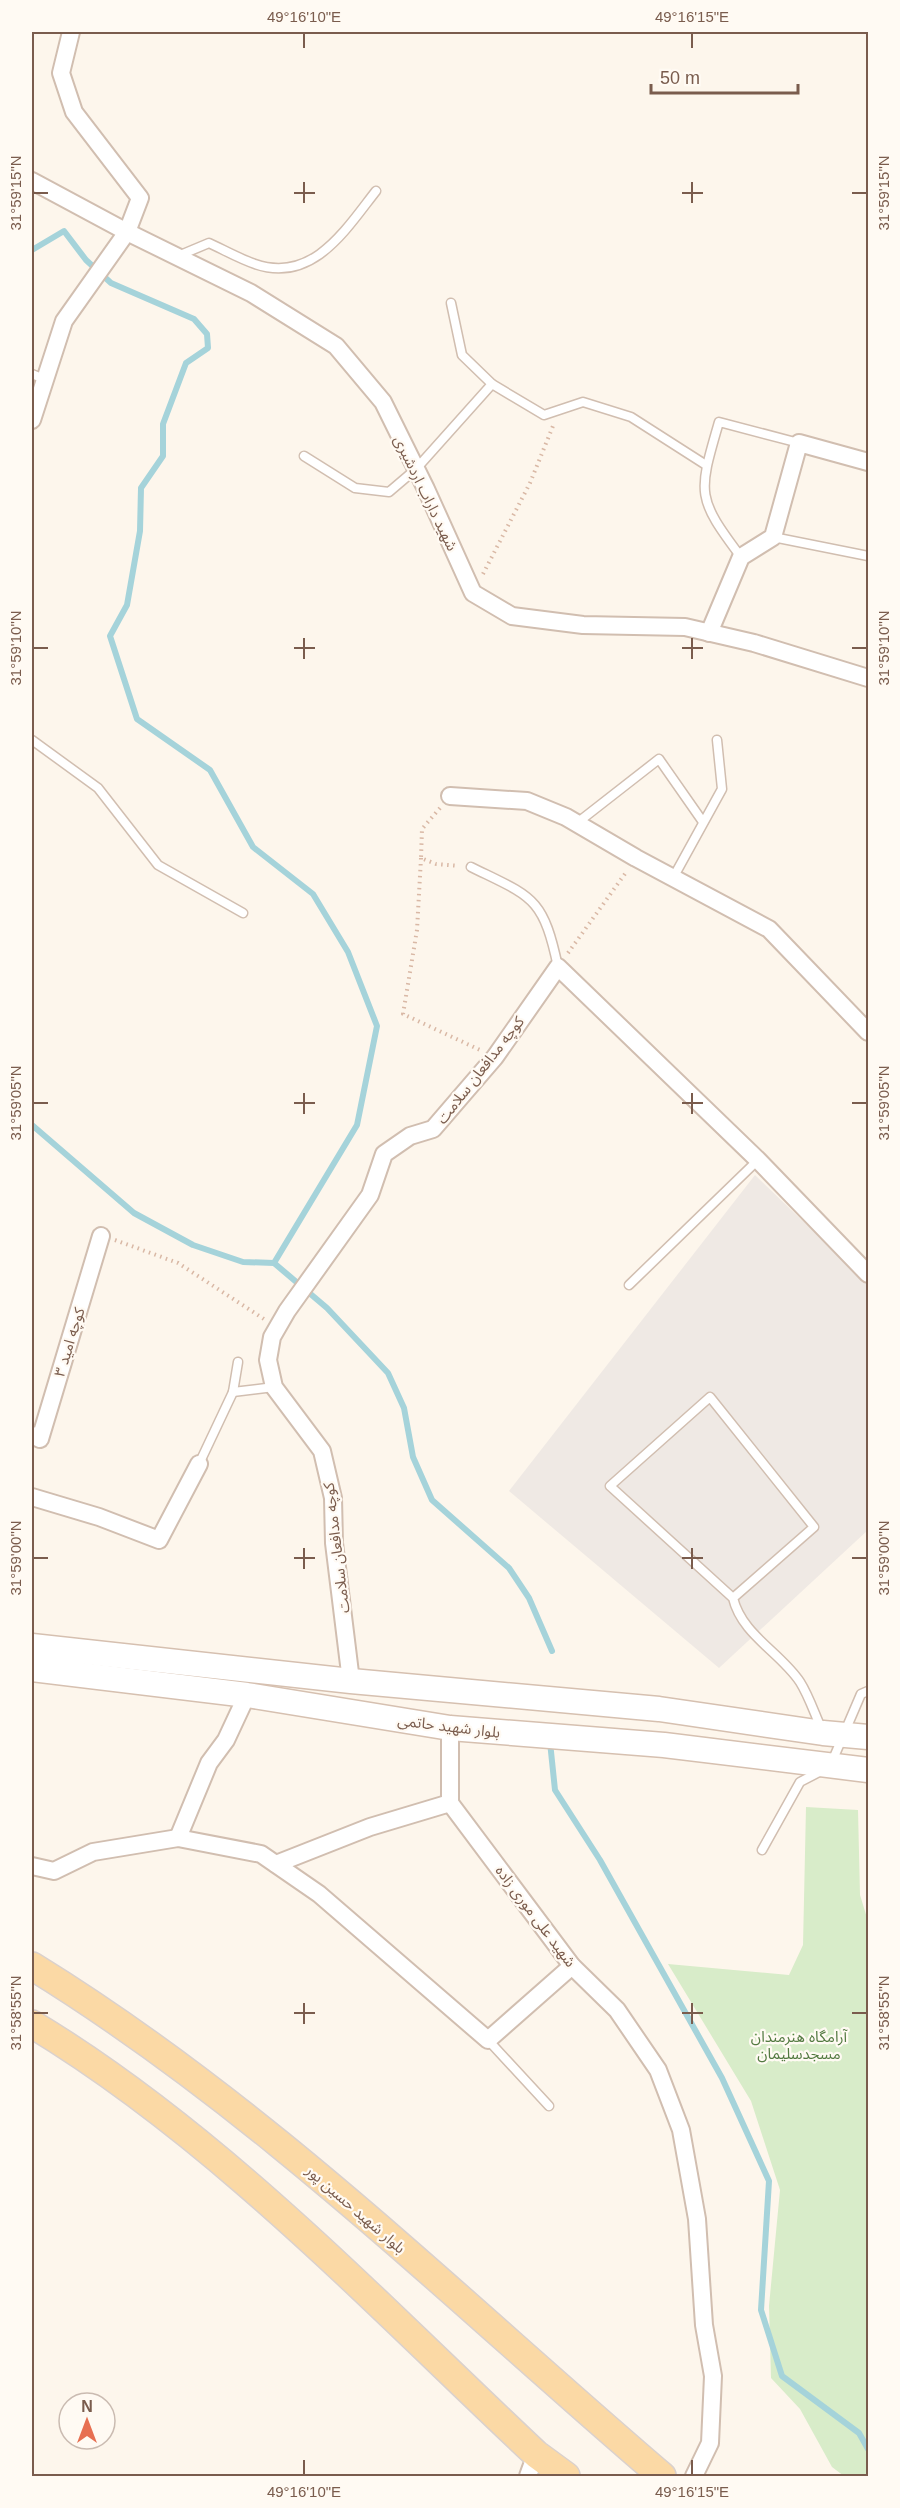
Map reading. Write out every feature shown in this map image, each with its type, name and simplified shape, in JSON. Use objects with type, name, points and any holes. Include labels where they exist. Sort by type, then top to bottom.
[{"type":"main road","points":[[32,1646],[351,1681],[659,1709],[868,1737]]},
{"type":"main road","name":"بلوار شهید حاتمی","points":[[32,1668],[247,1695],[450,1728],[664,1745],[868,1770]]},
{"type":"main road","name":"بلوار شهيد حسین پور","points":[[32,1966],[96,2006],[197,2077],[331,2184],[525,2360],[662,2476]]},
{"type":"main road","points":[[32,2024],[75,2050],[173,2123],[293,2226],[532,2465],[566,2476]]},
{"type":"street","points":[[32,420],[38,377],[64,321],[127,232],[140,198],[74,112],[61,73],[70,32]]},
{"type":"street","name":"شهید داراب اردشیری","points":[[32,181],[127,232],[251,293],[336,346],[382,402],[416,469],[473,593]]},
{"type":"street","points":[[709,633],[741,557],[773,537],[799,443],[868,462]]},
{"type":"street","points":[[473,593],[512,616],[583,624],[685,627],[754,643],[868,678]]},
{"type":"street","points":[[450,796],[527,801],[577,823],[636,858],[769,929],[868,1032]]},
{"type":"street","points":[[558,967],[758,1160],[868,1274]]},
{"type":"street","name":"کوچه مدافعان سلامت","points":[[351,1681],[334,1543],[333,1498],[322,1450],[274,1387],[268,1360],[272,1336],[287,1311],[353,1222],[370,1195],[384,1154],[410,1136],[433,1129],[495,1057],[558,967]]},
{"type":"street","name":"کوچه امید ۳","points":[[32,1435],[40,1439],[101,1236]]},
{"type":"street","points":[[32,1497],[99,1517],[159,1540],[198,1464]]},
{"type":"street","points":[[178,1838],[209,1763],[226,1740],[247,1695]]},
{"type":"street","points":[[276,1864],[370,1827],[450,1803],[450,1728]]},
{"type":"street","name":"شهید علی موری زاده","points":[[450,1803],[572,1966],[617,2010],[658,2070],[681,2130],[697,2219],[704,2325],[713,2376],[710,2443],[694,2476]]},
{"type":"street","points":[[32,1866],[54,1871],[93,1852],[178,1838],[261,1854],[319,1894],[488,2040],[572,1966]]},
{"type":"lane","points":[[177,256],[209,243],[257,265],[290,270],[331,248],[376,191]]},
{"type":"lane","points":[[451,303],[462,355],[492,384],[544,415],[583,402],[631,417],[706,465]]},
{"type":"lane","points":[[304,456],[356,488],[389,492],[416,469],[492,384]]},
{"type":"lane","points":[[741,557],[711,516],[703,490],[706,465],[719,422],[799,443]]},
{"type":"lane","points":[[773,537],[868,556]]},
{"type":"lane","points":[[32,740],[98,788],[158,865],[243,913]]},
{"type":"lane","points":[[673,878],[722,789],[717,740]]},
{"type":"lane","points":[[577,823],[659,759],[703,822]]},
{"type":"lane","points":[[471,867],[526,894],[539,908],[551,935],[558,967]]},
{"type":"lane","points":[[629,1285],[758,1160]]},
{"type":"lane","points":[[198,1464],[233,1392],[238,1362]]},
{"type":"lane","points":[[233,1392],[274,1387]]},
{"type":"lane","points":[[733,1598],[814,1527],[710,1397],[610,1486],[733,1598],[736,1609],[750,1629],[800,1682],[833,1733]]},
{"type":"lane","points":[[762,1850],[800,1782],[831,1765],[833,1733],[861,1694],[868,1691]]},
{"type":"lane","points":[[488,2040],[549,2106]]},
{"type":"path","points":[[473,593],[530,483],[558,410]]},
{"type":"path","points":[[450,796],[422,829],[417,930],[403,1014],[495,1057]]},
{"type":"path","points":[[421,858],[436,864],[471,867]]},
{"type":"path","points":[[558,967],[636,858]]},
{"type":"path","points":[[101,1236],[178,1263],[278,1327]]},
{"type":"shaded area","points":[[755,1175],[868,1284],[868,1530],[719,1668],[509,1491]]},
{"type":"green space","name":"آرامگاه هنرمندان مسجدسلیمان","points":[[806,1807],[858,1810],[860,1895],[868,1921],[868,2476],[844,2476],[832,2467],[800,2409],[771,2378],[769,2306],[780,2190],[751,2101],[668,1964],[789,1975],[803,1945]]},
{"type":"waterway","points":[[32,250],[64,231],[86,260],[111,283],[194,319],[207,334],[208,348],[186,363],[163,424],[163,456],[141,488],[140,531],[127,605],[110,636],[137,719],[210,770],[253,847],[313,894],[348,952],[377,1026],[357,1125],[274,1263]]},
{"type":"waterway","points":[[32,1125],[134,1213],[193,1245],[243,1262],[274,1263],[327,1308],[388,1373],[404,1408],[413,1457],[432,1500],[509,1568],[529,1598],[552,1651]]},
{"type":"waterway","points":[[550,1742],[555,1790],[600,1860],[722,2078],[769,2181],[761,2310],[782,2376],[859,2433],[868,2449]]}]
